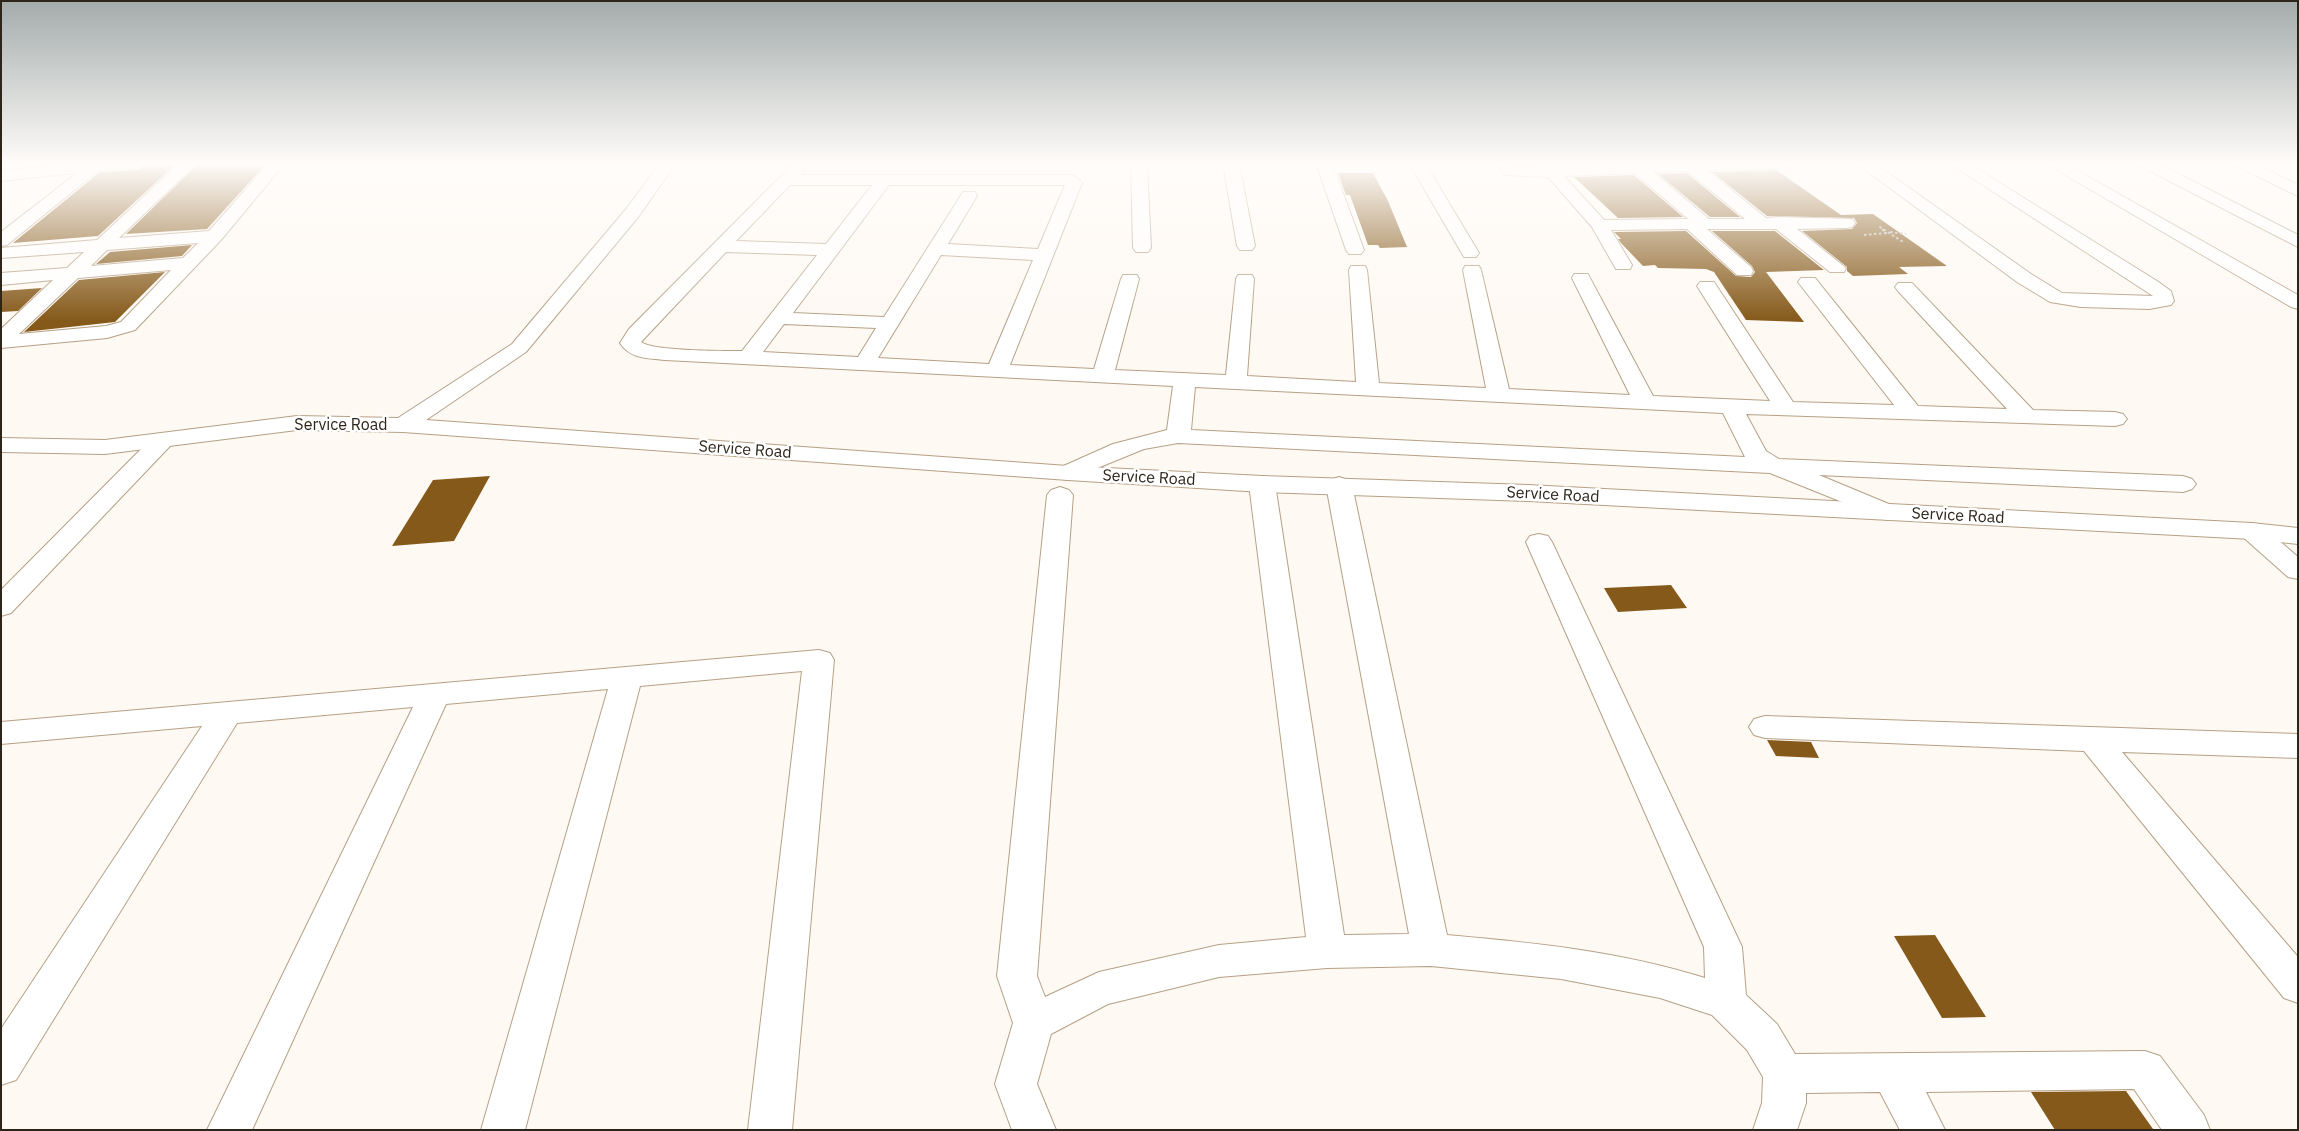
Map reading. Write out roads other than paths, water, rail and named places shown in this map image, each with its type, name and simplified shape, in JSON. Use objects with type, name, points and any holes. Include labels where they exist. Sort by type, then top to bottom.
[{"type":"street","points":[[1,241],[33,216]]},
{"type":"street","points":[[1,341],[134,216]]},
{"type":"street","points":[[1,341],[107,332],[128,326],[232,216]]},
{"type":"street","points":[[403,425],[519,348],[630,216]]},
{"type":"street","points":[[751,216],[636,333],[630,343],[638,350],[665,354],[1731,406],[2115,419]]},
{"type":"street","points":[[748,358],[857,216]]},
{"type":"street","points":[[864,364],[957,216]]},
{"type":"street","points":[[997,370],[1061,216]]},
{"type":"street","points":[[1140,216],[1142,248]]},
{"type":"street","points":[[1241,216],[1246,246]]},
{"type":"street","points":[[1342,216],[1354,250]]},
{"type":"street","points":[[1446,216],[1471,261],[1499,395]]},
{"type":"street","points":[[1591,216],[1599,225],[1624,265]]},
{"type":"street","points":[[1688,216],[1744,271]]},
{"type":"street","points":[[1752,216],[1760,222]]},
{"type":"street","points":[[1937,216],[2024,278],[2057,298],[2081,301],[2149,303],[2164,301],[2164,295],[2150,285],[2040,216]]},
{"type":"street","points":[[2145,216],[2298,303]]},
{"type":"street","points":[[2247,216],[2298,242]]},
{"type":"street","points":[[1599,225],[1760,222],[1846,223]]},
{"type":"street","points":[[1778,222],[1837,268]]},
{"type":"street","points":[[1,253],[215,236]]},
{"type":"street","points":[[722,246],[831,250]]},
{"type":"street","points":[[936,249],[1045,255]]},
{"type":"street","points":[[1,279],[189,263]]},
{"type":"street","points":[[1358,270],[1368,388]]},
{"type":"street","points":[[1581,278],[1645,402]]},
{"type":"street","points":[[1102,375],[1130,279]]},
{"type":"street","points":[[1236,382],[1245,279]]},
{"type":"street","points":[[1808,282],[1911,412]]},
{"type":"street","points":[[1707,286],[1786,408]]},
{"type":"street","points":[[1906,287],[2026,416]]},
{"type":"street","points":[[779,318],[890,323]]},
{"type":"street","points":[[1178,436],[1185,379]]},
{"type":"street","points":[[1731,406],[1756,455],[1774,466],[1888,512]]},
{"type":"street","name":"Service Road","points":[[1,446],[105,447],[297,423],[403,425],[1064,484],[1339,486],[1888,512],[2252,531],[2298,536]]},
{"type":"street","points":[[1034,1130],[1016,1084],[1034,1024],[1017,976],[1064,484],[1125,447],[1153,437],[1178,436],[1774,466],[2183,484]]},
{"type":"street","points":[[1,607],[163,440]]},
{"type":"street","points":[[1262,484],[1327,952]]},
{"type":"street","points":[[1339,486],[1431,950]]},
{"type":"street","points":[[2252,531],[2298,571]]},
{"type":"street","points":[[1539,542],[1723,947],[1726,1002]]},
{"type":"street","points":[[1,733],[819,660],[770,1130]]},
{"type":"street","points":[[503,1130],[627,677]]},
{"type":"street","points":[[229,1130],[434,695]]},
{"type":"street","points":[[5,1053],[227,713]]},
{"type":"street","points":[[1765,727],[2298,746]]},
{"type":"street","points":[[2093,740],[2298,986]]},
{"type":"street","points":[[1034,1024],[1100,989],[1219,961],[1327,952],[1431,950],[1561,962],[1660,981],[1726,1002],[1762,1037],[1784,1074],[1784,1103],[1775,1130]]},
{"type":"street","points":[[1784,1074],[2145,1070],[2188,1130]]},
{"type":"street","points":[[1894,1074],[1923,1130]]}]
